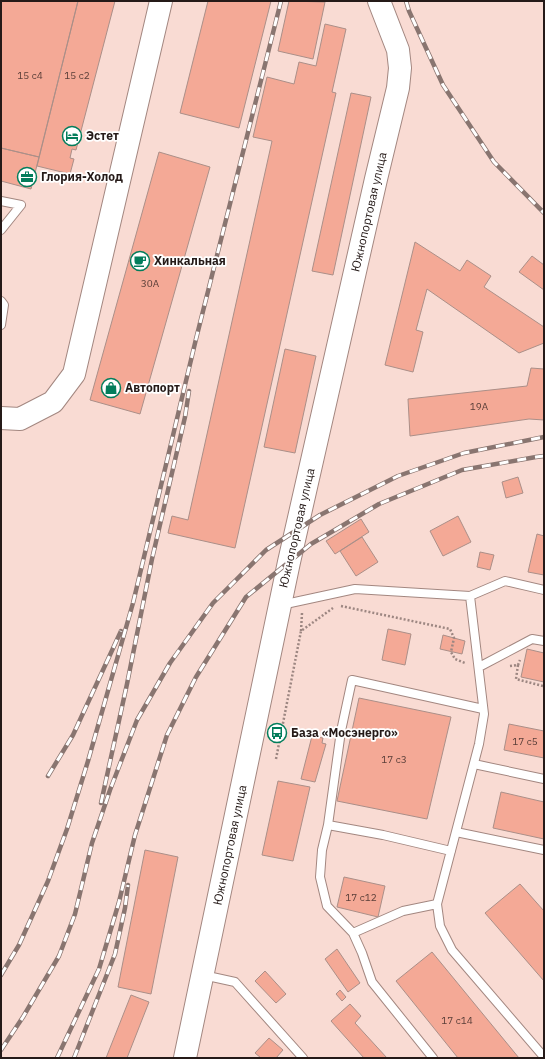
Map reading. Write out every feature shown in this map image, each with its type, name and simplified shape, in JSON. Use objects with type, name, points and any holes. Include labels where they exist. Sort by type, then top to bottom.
[{"type":"street","points":[[1,418],[20,419],[53,402],[74,374],[161,1]]},
{"type":"street","name":"Южнопортовая улица","points":[[185,1058],[280,605],[398,88],[400,68],[398,50],[379,1]]},
{"type":"lane","points":[[1,201],[21,205],[1,230]]},
{"type":"lane","points":[[1,301],[4,305],[1,325]]},
{"type":"lane","points":[[280,605],[355,589],[470,596],[505,581],[544,590]]},
{"type":"lane","points":[[470,596],[484,714],[479,744],[437,904],[440,926],[452,950],[544,1057]]},
{"type":"lane","points":[[479,667],[532,639],[544,641]]},
{"type":"lane","points":[[433,1058],[372,982],[353,933],[328,906],[320,877],[322,850],[328,825],[340,731],[352,680],[483,709]]},
{"type":"lane","points":[[474,764],[544,779]]},
{"type":"lane","points":[[328,825],[383,835],[451,851]]},
{"type":"lane","points":[[456,832],[544,850]]},
{"type":"lane","points":[[353,933],[403,911],[437,904]]},
{"type":"lane","points":[[202,975],[235,982],[303,1058]]},
{"type":"path","points":[[276,759],[301,631],[303,600]]},
{"type":"path","points":[[301,631],[337,605],[450,629],[454,638],[451,652]]},
{"type":"path","points":[[518,665],[516,679],[543,686]]},
{"type":"building","points":[[1,1],[78,1],[39,157],[1,148]]},
{"type":"building","points":[[78,1],[115,1],[76,150],[72,149],[70,158],[74,159],[70,174],[37,166]]},
{"type":"building","points":[[208,1],[271,1],[239,128],[180,113]]},
{"type":"building","points":[[289,1],[325,2],[313,59],[278,51]]},
{"type":"building","points":[[325,24],[346,29],[332,92],[336,93],[235,548],[168,533],[172,516],[188,520],[272,141],[253,137],[267,77],[294,84],[299,62],[316,66]]},
{"type":"building","points":[[351,93],[371,97],[333,275],[312,271]]},
{"type":"building","points":[[1,148],[39,157],[31,189],[1,181]]},
{"type":"building","points":[[159,152],[210,167],[140,414],[90,400]]},
{"type":"building","points":[[415,242],[460,271],[467,260],[491,276],[484,287],[544,327],[544,343],[519,353],[427,289],[416,330],[423,332],[413,372],[385,365]]},
{"type":"building","points":[[532,256],[544,265],[544,290],[519,272]]},
{"type":"building","points":[[285,349],[316,356],[295,453],[264,447]]},
{"type":"building","points":[[531,368],[544,369],[544,420],[529,419],[410,436],[408,399],[527,386]]},
{"type":"building","points":[[518,477],[523,493],[506,498],[502,482]]},
{"type":"building","points":[[458,516],[471,542],[443,556],[430,531]]},
{"type":"building","points":[[361,519],[369,532],[335,554],[326,541]]},
{"type":"building","points":[[537,534],[544,536],[544,575],[528,572]]},
{"type":"building","points":[[362,537],[378,562],[356,576],[340,551]]},
{"type":"building","points":[[480,552],[494,555],[490,570],[477,567]]},
{"type":"building","points":[[388,629],[411,634],[405,665],[382,660]]},
{"type":"building","points":[[443,635],[465,641],[462,654],[440,649]]},
{"type":"building","points":[[527,649],[544,653],[544,682],[521,677]]},
{"type":"building","points":[[359,698],[451,717],[427,819],[337,801]]},
{"type":"building","points":[[509,724],[544,731],[544,758],[504,750]]},
{"type":"building","points":[[312,736],[323,738],[322,743],[326,744],[315,782],[301,779]]},
{"type":"building","points":[[278,781],[310,787],[293,861],[262,855]]},
{"type":"building","points":[[501,792],[544,802],[544,839],[493,828]]},
{"type":"building","points":[[145,850],[178,857],[151,994],[118,987]]},
{"type":"building","points":[[344,877],[385,886],[378,917],[337,907]]},
{"type":"building","points":[[520,884],[544,911],[544,981],[485,913]]},
{"type":"building","points":[[337,949],[360,983],[348,992],[325,959]]},
{"type":"building","points":[[432,952],[519,1058],[458,1058],[396,981]]},
{"type":"building","points":[[265,971],[286,994],[276,1003],[255,981]]},
{"type":"building","points":[[340,990],[346,997],[342,1001],[336,994]]},
{"type":"building","points":[[131,995],[149,1002],[127,1058],[106,1058]]},
{"type":"building","points":[[350,1004],[361,1016],[355,1023],[387,1058],[364,1058],[331,1021]]},
{"type":"building","points":[[269,1038],[283,1050],[276,1058],[261,1058],[255,1053]]},
{"type":"railway","points":[[1,975],[19,945],[48,881],[67,829],[88,761],[133,603],[196,339],[281,1]]},
{"type":"railway","points":[[406,1],[409,11],[443,85],[494,162],[544,213]]},
{"type":"railway","points":[[101,803],[152,559],[185,417],[189,391]]},
{"type":"railway","points":[[1,1050],[23,1017],[59,956],[75,914],[92,843],[110,790],[137,720],[170,663],[213,603],[266,550],[320,515],[398,476],[464,453],[544,437]]},
{"type":"railway","points":[[57,1058],[99,969],[119,902],[135,835],[167,735],[196,677],[246,597],[311,544],[379,504],[462,470],[544,456]]},
{"type":"railway","points":[[48,776],[73,735],[121,631]]},
{"type":"railway","points":[[74,1058],[115,954],[125,908],[128,885]]},
{"type":"place","name":"Эстет","points":[[72,136]]},
{"type":"place","name":"Глория-Холод","points":[[27,177]]},
{"type":"place","name":"Хинкальная","points":[[140,261]]},
{"type":"place","name":"Автопорт","points":[[111,388]]},
{"type":"place","name":"База «Мосэнерго»","points":[[277,733]]}]
